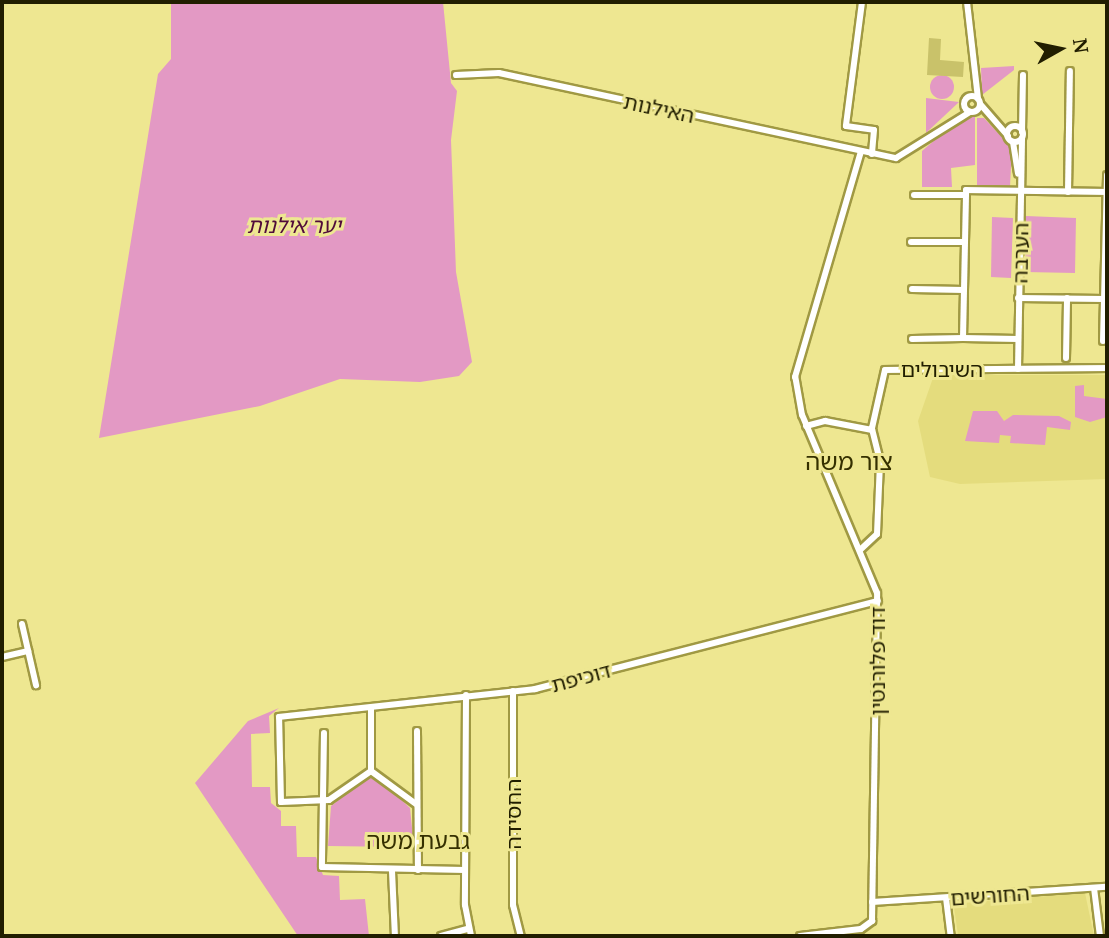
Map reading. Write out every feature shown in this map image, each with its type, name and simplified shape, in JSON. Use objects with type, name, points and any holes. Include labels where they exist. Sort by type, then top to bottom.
[{"type":"street","points":[[862,2],[846,126],[874,130],[872,154]]},
{"type":"street","points":[[967,2],[979,101],[1010,139]]},
{"type":"street","points":[[1068,192],[1070,71]]},
{"type":"street","name":"האילנות","points":[[456,75],[499,73],[872,154],[906,155],[954,117]]},
{"type":"street","name":"הערבה","points":[[1016,369],[1023,75]]},
{"type":"street","points":[[954,117],[967,100],[976,80]]},
{"type":"street","points":[[967,100],[979,101]]},
{"type":"street","points":[[967,100],[972,112]]},
{"type":"street","points":[[972,112],[979,101]]},
{"type":"street","points":[[954,117],[972,112],[991,117]]},
{"type":"street","points":[[1010,139],[1013,127],[1023,120]]},
{"type":"street","points":[[998,124],[1013,127],[1022,135],[1010,139]]},
{"type":"street","name":"הערבה","points":[[1010,139],[1020,191]]},
{"type":"street","name":"דוד פלורנטין","points":[[862,152],[797,366],[796,387],[806,426],[860,550],[878,601],[873,902]]},
{"type":"street","points":[[1103,341],[1107,175]]},
{"type":"street","points":[[914,195],[1020,191],[1106,192]]},
{"type":"street","points":[[963,338],[966,193]]},
{"type":"street","points":[[911,242],[965,242]]},
{"type":"street","points":[[912,289],[964,290]]},
{"type":"street","points":[[1017,298],[1104,299]]},
{"type":"street","points":[[1066,358],[1067,298]]},
{"type":"street","points":[[912,339],[1016,339]]},
{"type":"street","name":"השיבולים","points":[[860,550],[877,534],[880,461],[872,430],[880,378],[888,369],[1107,368]]},
{"type":"street","points":[[806,426],[825,421],[872,430]]},
{"type":"street","name":"דוכיפת","points":[[322,802],[278,799],[279,716],[513,691],[878,601]]},
{"type":"street","points":[[22,624],[36,685]]},
{"type":"street","points":[[2,657],[29,651]]},
{"type":"street","name":"החסידה","points":[[513,691],[513,893],[521,936]]},
{"type":"street","points":[[466,695],[465,870],[468,929],[471,936]]},
{"type":"street","points":[[371,708],[371,771]]},
{"type":"street","points":[[417,731],[418,870]]},
{"type":"street","points":[[324,733],[322,867],[392,871],[465,870]]},
{"type":"street","points":[[322,802],[371,771]]},
{"type":"street","points":[[371,771],[416,804]]},
{"type":"street","points":[[392,871],[395,936]]},
{"type":"street","name":"החורשים","points":[[873,902],[1107,887]]},
{"type":"street","points":[[1094,888],[1100,936]]},
{"type":"street","points":[[946,898],[951,936]]},
{"type":"street","points":[[800,936],[868,927],[873,902]]},
{"type":"street","points":[[441,936],[468,929]]},
{"type":"shaded area","points":[[934,375],[1107,375],[1107,479],[960,484],[930,477],[918,421]]},
{"type":"shaded area","points":[[1085,893],[1094,936],[958,935],[954,907],[958,903]]},
{"type":"green space","name":"יער אילנות","points":[[171,2],[443,2],[451,83],[457,91],[451,140],[456,272],[472,362],[459,376],[420,382],[340,379],[260,406],[99,438],[158,74],[171,59]]},
{"type":"green space","points":[[1014,66],[1014,70],[982,95],[981,68]]},
{"type":"green space","points":[[942,75],[953,82],[954,87],[947,98],[942,99],[931,92],[930,87],[937,76]]},
{"type":"green space","points":[[926,98],[959,102],[926,133]]},
{"type":"green space","points":[[975,116],[975,165],[951,168],[952,187],[922,187],[922,151],[958,120]]},
{"type":"green space","points":[[977,118],[984,118],[1012,148],[1010,186],[977,185]]},
{"type":"green space","points":[[1026,216],[1076,218],[1075,273],[1025,272]]},
{"type":"green space","points":[[992,217],[1013,218],[1011,278],[991,277]]},
{"type":"green space","points":[[1084,385],[1084,396],[1107,399],[1107,417],[1090,422],[1075,417],[1075,386]]},
{"type":"green space","points":[[973,411],[997,411],[1004,421],[1013,415],[1059,416],[1071,422],[1070,430],[1047,427],[1045,445],[1010,443],[1011,436],[1000,435],[999,443],[965,441]]},
{"type":"green space","points":[[279,708],[269,716],[270,733],[251,734],[252,787],[270,787],[271,803],[281,811],[281,826],[296,826],[297,857],[316,857],[323,875],[339,876],[340,900],[365,899],[369,936],[298,936],[195,783],[248,721]]},
{"type":"green space","points":[[368,777],[379,779],[410,808],[413,838],[402,839],[401,847],[328,846],[331,806]]},
{"type":"building","points":[[929,38],[941,39],[940,60],[964,62],[963,77],[927,75]]},
{"type":"district","name":"צור משה","points":[[849,461]]},
{"type":"district","name":"גבעת משה","points":[[418,840]]}]
